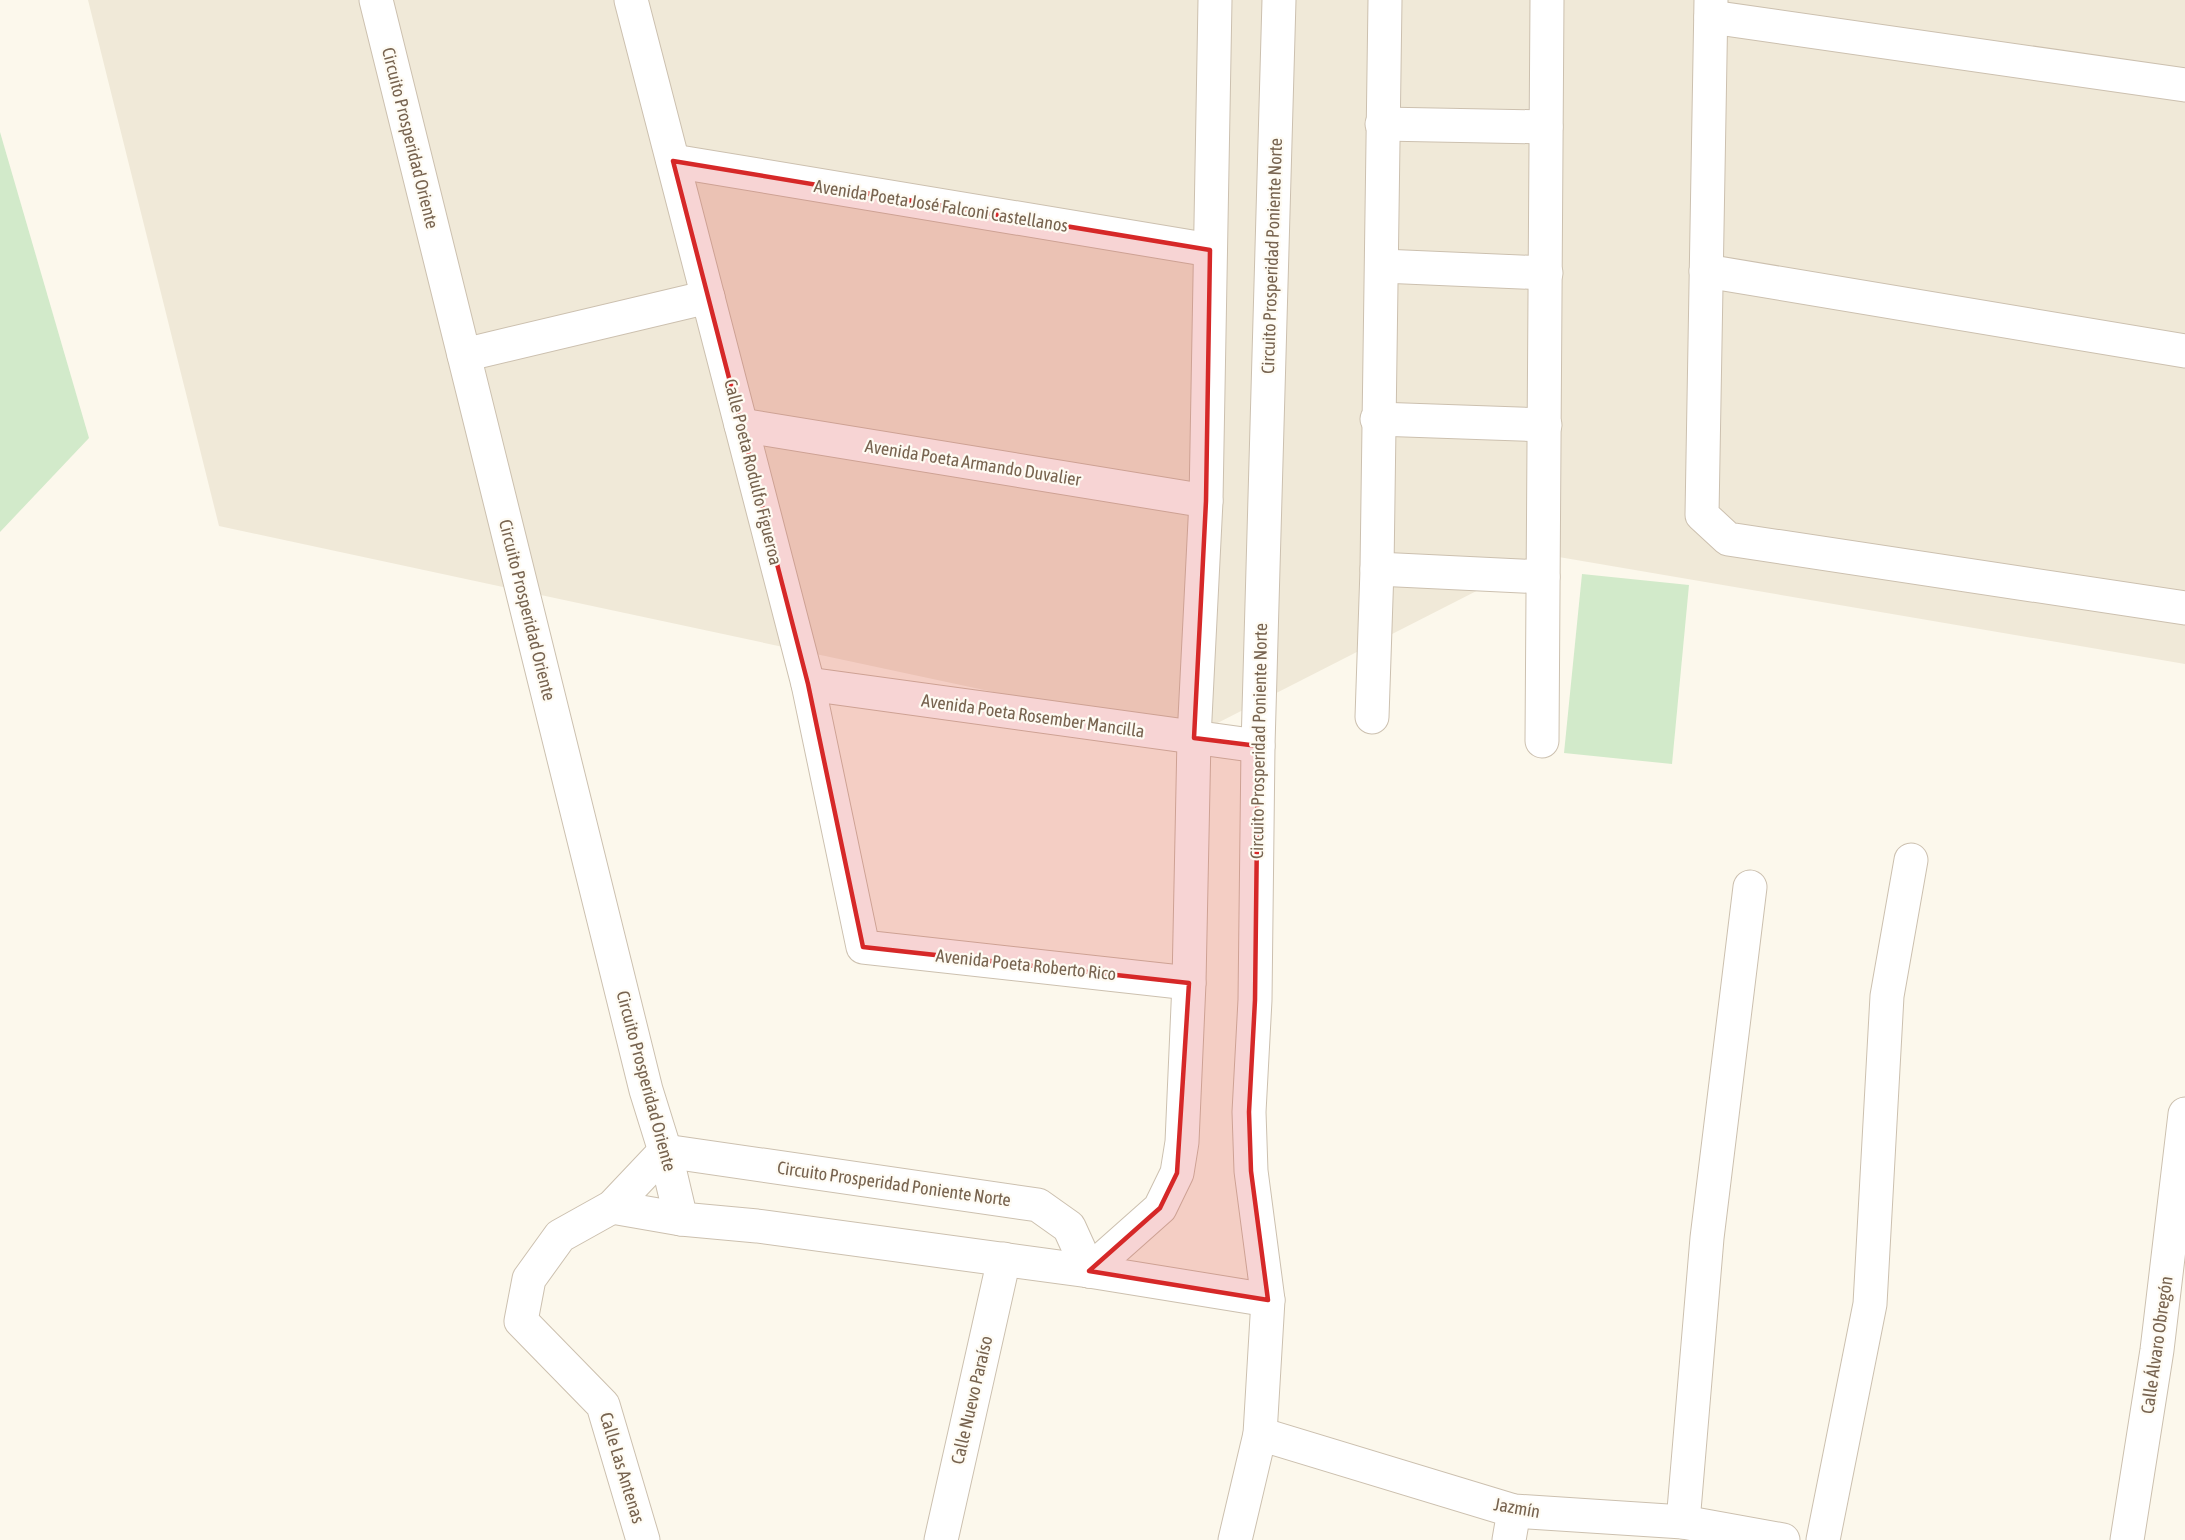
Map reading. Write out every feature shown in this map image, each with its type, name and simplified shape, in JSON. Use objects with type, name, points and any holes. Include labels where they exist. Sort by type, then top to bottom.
[{"type":"street","name":"Circuito Prosperidad Oriente","points":[[376,0],[646,1090],[665,1151],[681,1219]]},
{"type":"street","name":"Calle Poeta Rodulfo Figueroa","points":[[631,0],[808,684],[863,947]]},
{"type":"street","name":"Circuito Prosperidad Poniente Norte","points":[[1235,1540],[1260,1434],[1268,1300],[1251,1171],[1249,1112],[1256,1000],[1258,746],[1279,0]]},
{"type":"street","points":[[1372,717],[1377,569],[1377,419],[1382,266],[1385,0]]},
{"type":"street","points":[[1542,741],[1547,0]]},
{"type":"street","points":[[1089,1271],[1160,1208],[1177,1173],[1182,1142],[1189,983],[1194,738],[1206,501],[1210,250],[1209,1]]},
{"type":"street","points":[[2185,85],[1711,9],[1702,515],[1728,540],[2185,608]]},
{"type":"street","points":[[1382,124],[1546,127]]},
{"type":"street","name":"Avenida Poeta José Falconi Castellanos","points":[[673,161],[1210,250]]},
{"type":"street","points":[[1382,266],[1545,273]]},
{"type":"street","points":[[1706,271],[2185,351]]},
{"type":"street","points":[[464,355],[708,297]]},
{"type":"street","points":[[1377,419],[1545,425]]},
{"type":"street","name":"Avenida Poeta Armando Duvalier","points":[[741,425],[1206,501]]},
{"type":"street","points":[[1377,569],[1543,577]]},
{"type":"street","name":"Avenida Poeta Rosember Mancilla","points":[[808,684],[1258,746]]},
{"type":"street","points":[[1823,1540],[1870,1304],[1887,996],[1911,860]]},
{"type":"street","points":[[1683,1522],[1707,1238],[1750,887]]},
{"type":"street","name":"Avenida Poeta Roberto Rico","points":[[863,947],[1189,983]]},
{"type":"street","name":"Calle Álvaro Obregón","points":[[2127,1540],[2157,1350],[2185,1114]]},
{"type":"street","points":[[612,1207],[665,1151]]},
{"type":"street","name":"Circuito Prosperidad Poniente Norte","points":[[665,1151],[1038,1205],[1069,1227],[1089,1271]]},
{"type":"street","points":[[612,1207],[681,1219],[757,1226],[1089,1271],[1268,1300]]},
{"type":"street","name":"Calle Las Antenas","points":[[612,1207],[560,1236],[529,1278],[521,1321],[603,1405],[643,1540]]},
{"type":"street","name":"Calle Nuevo Paraíso","points":[[941,1540],[1004,1259]]},
{"type":"street","name":"Jazmín","points":[[1260,1434],[1512,1525],[1683,1522],[1783,1540]]},
{"type":"highlighted area","points":[[673,161],[1210,250],[1206,501],[1194,738],[1258,746],[1255,1000],[1249,1112],[1251,1171],[1268,1300],[1089,1271],[1160,1208],[1177,1173],[1189,983],[863,947],[808,684]]},
{"type":"shaded area","points":[[88,0],[2185,0],[2185,664],[1547,555],[1194,735],[219,526]]},
{"type":"green space","points":[[0,132],[89,438],[0,532]]},
{"type":"green space","points":[[1582,574],[1689,585],[1672,764],[1564,753]]}]
